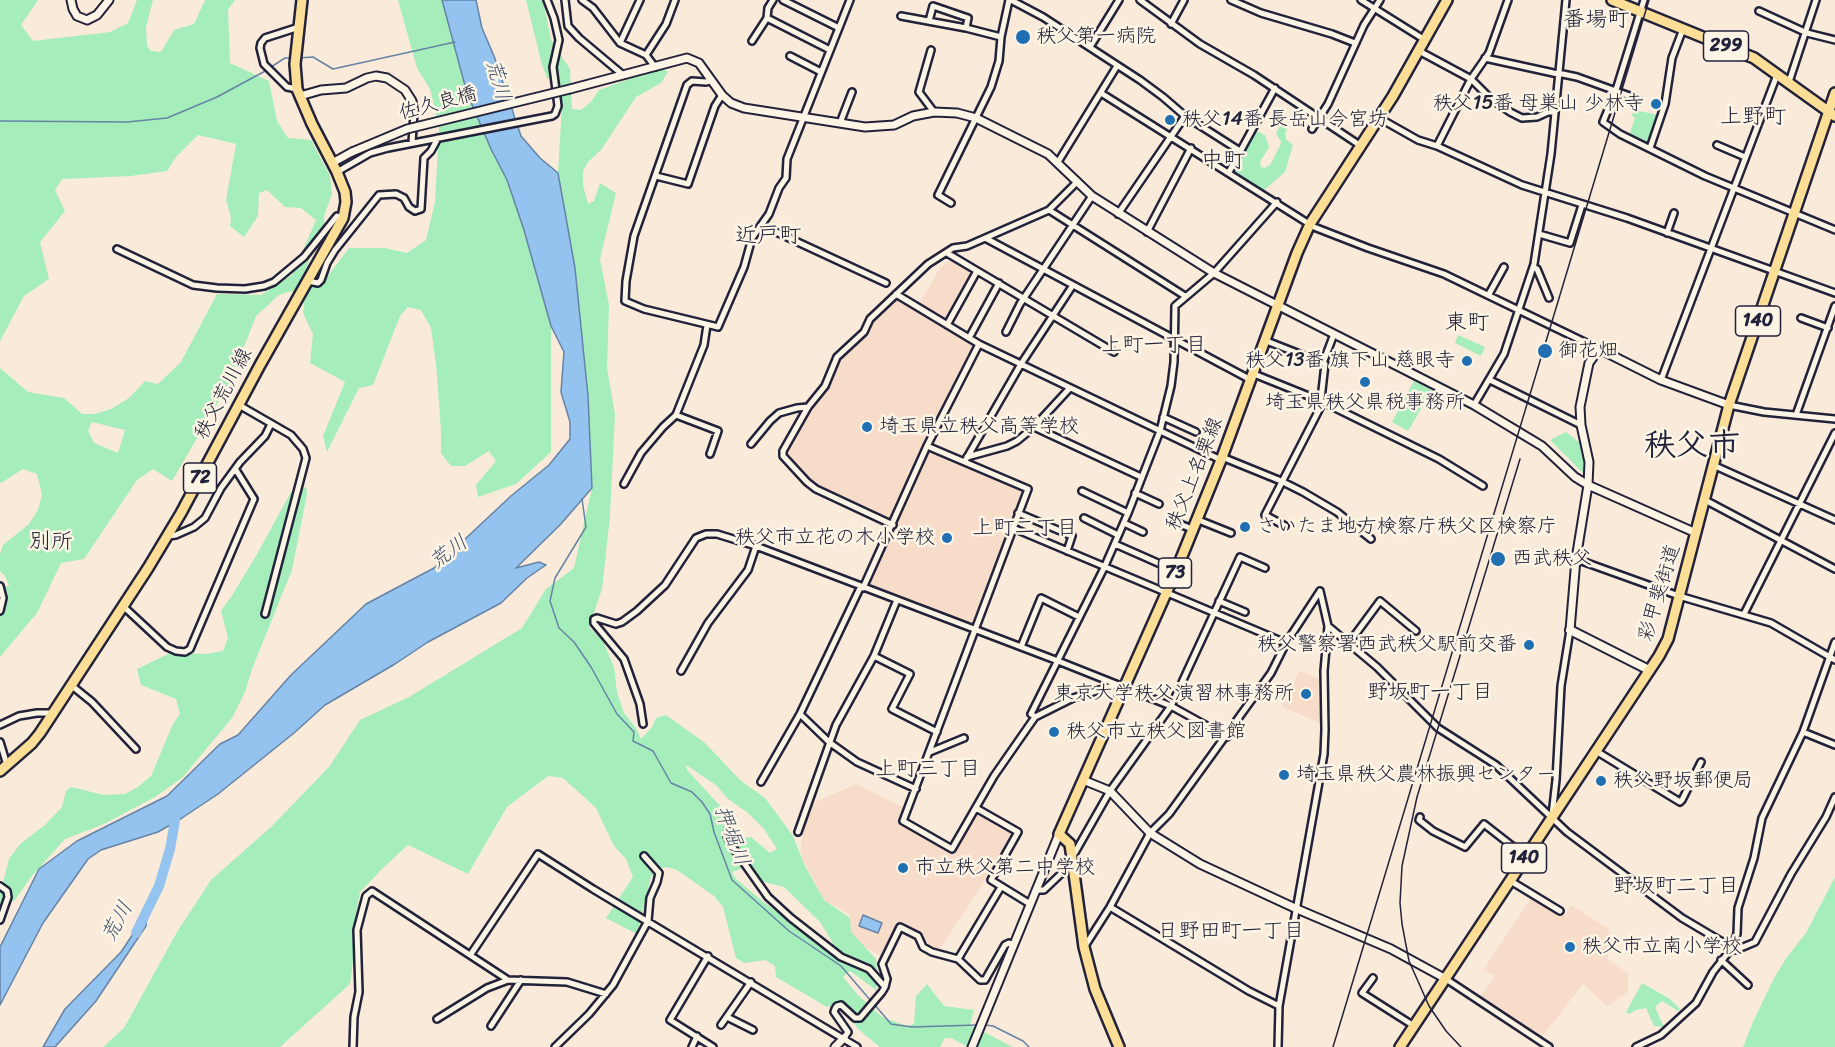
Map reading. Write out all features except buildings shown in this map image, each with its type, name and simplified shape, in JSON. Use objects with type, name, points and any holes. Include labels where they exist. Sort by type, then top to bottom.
[{"type":"main road","name":"秩父荒川線","points":[[3,768],[32,743],[167,537],[343,218],[345,192],[298,92],[295,64],[302,0]]},
{"type":"main road","name":"秩父上名栗線","points":[[1059,834],[1120,686],[1176,571],[1222,458],[1264,340],[1310,224],[1379,118],[1447,0]]},
{"type":"main road","name":"299","points":[[1612,0],[1754,58],[1832,113]]},
{"type":"main road","name":"彩甲斐街道","points":[[1400,1047],[1659,656],[1668,639],[1729,405],[1795,212],[1832,113],[1835,93]]},
{"type":"main road","points":[[1570,630],[1649,670]]},
{"type":"main road","points":[[1059,834],[1070,844],[1084,947],[1095,989],[1119,1047]]},
{"type":"street","points":[[71,0],[77,16],[87,20],[97,15],[109,0]]},
{"type":"street","points":[[337,172],[370,153],[555,114],[558,106],[553,67],[559,40],[547,0]]},
{"type":"street","points":[[565,0],[568,26],[623,75]]},
{"type":"street","points":[[582,0],[593,8],[620,43],[646,55],[655,67]]},
{"type":"street","points":[[620,43],[640,0]]},
{"type":"street","points":[[646,55],[666,24],[675,0]]},
{"type":"street","points":[[752,40],[766,18],[772,0]]},
{"type":"street","points":[[783,0],[839,28]]},
{"type":"street","points":[[850,0],[803,117],[787,159],[786,178],[778,188],[769,214],[752,238],[744,267],[723,320],[718,327],[644,309],[625,301],[634,236],[687,85],[692,81],[710,81],[731,103],[744,108],[803,117],[865,127],[885,127],[934,112],[957,113],[976,118],[1048,154],[1092,196],[1214,273],[1474,405],[1548,450],[1575,477],[1588,485],[1696,533]]},
{"type":"street","points":[[951,203],[938,195],[991,87],[999,61],[1001,37],[1010,0],[1043,17],[1090,47],[1163,97],[1185,116],[1240,151]]},
{"type":"street","points":[[1090,47],[1119,0]]},
{"type":"street","points":[[1140,0],[1200,44],[1275,88],[1361,146]]},
{"type":"street","points":[[1172,24],[1184,0]]},
{"type":"street","points":[[1231,0],[1261,13],[1355,43]]},
{"type":"street","points":[[1361,0],[1425,40]]},
{"type":"street","points":[[1312,129],[1328,104],[1364,25],[1380,0]]},
{"type":"street","points":[[1437,146],[1471,79],[1493,44],[1508,0]]},
{"type":"street","points":[[1474,405],[1504,354],[1533,267],[1545,193],[1566,0]]},
{"type":"street","points":[[1644,0],[1616,90],[1603,122],[1620,134],[1705,176],[1835,230]]},
{"type":"street","points":[[1789,82],[1816,0]]},
{"type":"street","points":[[929,21],[933,6],[968,18],[966,28]]},
{"type":"street","points":[[1759,11],[1807,33],[1835,40]]},
{"type":"street","points":[[901,16],[1001,37]]},
{"type":"street","points":[[766,18],[830,50]]},
{"type":"street","points":[[299,27],[265,38],[261,43],[264,64],[286,87],[298,92],[326,90],[346,88],[376,76],[387,78],[405,90],[412,101],[414,113],[412,143]]},
{"type":"street","points":[[1650,148],[1665,104],[1672,58],[1683,28]]},
{"type":"street","points":[[931,51],[919,92],[934,112]]},
{"type":"street","points":[[1419,51],[1471,79],[1490,98],[1522,118],[1538,117],[1554,112]]},
{"type":"street","points":[[790,56],[821,72]]},
{"type":"street","name":"佐久良橋","points":[[332,163],[394,133],[422,124],[570,89],[682,58],[693,59],[699,63],[710,81]]},
{"type":"street","points":[[1485,58],[1558,74],[1616,90],[1638,99]]},
{"type":"street","points":[[1058,162],[1117,66]]},
{"type":"street","points":[[1661,380],[1778,74]]},
{"type":"street","points":[[1229,172],[1275,88]]},
{"type":"street","points":[[840,123],[852,92]]},
{"type":"street","points":[[1101,93],[1310,224],[1345,240],[1444,274],[1661,380],[1729,405],[1764,412],[1835,419]]},
{"type":"street","points":[[656,176],[688,184],[715,106],[722,95]]},
{"type":"street","points":[[1118,214],[1185,116]]},
{"type":"street","points":[[1379,118],[1418,140],[1545,193],[1835,292]]},
{"type":"street","points":[[308,281],[318,283],[321,280],[334,250],[379,195],[396,194],[404,198],[415,211],[421,209],[424,158],[438,138]]},
{"type":"street","points":[[1717,145],[1745,157]]},
{"type":"street","points":[[1147,232],[1191,148]]},
{"type":"street","points":[[893,525],[816,489],[783,456],[783,450],[808,407],[825,386],[837,357],[864,332],[870,319],[928,264],[953,248],[987,239],[1050,210],[1076,183]]},
{"type":"street","points":[[1006,332],[1020,304],[1092,196]]},
{"type":"street","points":[[1035,717],[1031,714],[1115,544],[1160,431],[1172,386],[1175,306],[1214,273],[1277,202]]},
{"type":"street","points":[[1539,234],[1570,243],[1582,205]]},
{"type":"street","points":[[1050,210],[1185,296]]},
{"type":"street","points":[[1667,233],[1674,213]]},
{"type":"street","points":[[117,249],[194,285],[245,289],[274,282],[304,257],[337,216],[343,218]]},
{"type":"street","points":[[760,225],[886,283]]},
{"type":"street","points":[[987,239],[1174,339],[1252,377],[1322,401],[1439,459],[1483,486]]},
{"type":"street","points":[[947,253],[1114,351]]},
{"type":"street","points":[[1489,294],[1504,267]]},
{"type":"street","points":[[1533,267],[1537,269],[1549,298]]},
{"type":"street","points":[[947,325],[977,271]]},
{"type":"street","points":[[969,338],[999,283]]},
{"type":"street","points":[[966,459],[1021,364],[1073,285]]},
{"type":"street","points":[[896,294],[979,344],[1069,389],[1222,458],[1281,481],[1337,512],[1371,539]]},
{"type":"street","points":[[1796,415],[1835,306]]},
{"type":"street","points":[[1801,318],[1828,328]]},
{"type":"street","points":[[624,483],[641,453],[676,415],[704,345],[707,325]]},
{"type":"street","points":[[1285,526],[1265,515],[1322,401],[1325,364],[1323,363],[1334,334]]},
{"type":"street","points":[[1264,340],[1323,363]]},
{"type":"street","points":[[761,782],[800,714],[893,525],[927,446],[979,344]]},
{"type":"street","points":[[1552,817],[1561,686],[1570,630],[1576,559],[1588,485],[1589,462],[1581,425],[1580,407],[1589,363],[1599,349]]},
{"type":"street","points":[[1490,380],[1581,425]]},
{"type":"street","points":[[966,459],[1007,446],[1026,435],[1069,389]]},
{"type":"street","points":[[239,405],[291,435],[303,449],[306,458],[265,614]]},
{"type":"street","points":[[751,444],[779,413],[808,407]]},
{"type":"street","points":[[676,415],[718,431],[710,454]]},
{"type":"street","points":[[1163,417],[1196,432]]},
{"type":"street","points":[[167,537],[194,527],[205,518],[221,488],[240,462],[265,436],[270,424]]},
{"type":"street","points":[[1034,427],[1141,477]]},
{"type":"street","points":[[1744,614],[1783,541],[1835,433]]},
{"type":"street","points":[[927,446],[966,459],[1028,489],[903,821],[952,849],[994,776],[1035,717],[1073,699],[1120,686]]},
{"type":"street","points":[[1713,465],[1835,520]]},
{"type":"street","points":[[123,606],[166,646],[176,651],[186,652],[190,649],[254,499],[236,470]]},
{"type":"street","points":[[1082,491],[1128,513]]},
{"type":"street","points":[[1135,493],[1159,504]]},
{"type":"street","points":[[1706,500],[1835,568]]},
{"type":"street","points":[[1018,513],[1072,536],[1066,551]]},
{"type":"street","points":[[1084,518],[1118,535]]},
{"type":"street","points":[[1196,519],[1231,533]]},
{"type":"street","points":[[1170,520],[1192,530]]},
{"type":"street","points":[[1124,523],[1143,532]]},
{"type":"street","points":[[1013,528],[1286,643]]},
{"type":"street","points":[[643,724],[640,704],[624,659],[594,623],[594,619],[616,624],[622,622],[637,611],[673,575],[687,548],[696,538],[706,534],[717,534],[756,546],[1058,661],[1171,706],[1227,736]]},
{"type":"street","points":[[1115,544],[1176,571]]},
{"type":"street","points":[[681,671],[708,623],[748,570],[756,546]]},
{"type":"street","points":[[1036,890],[1044,890],[1065,870],[1110,791],[1171,706],[1240,557],[1265,568]]},
{"type":"street","points":[[1576,559],[1679,596],[1771,623],[1832,658]]},
{"type":"street","points":[[0,585],[3,598],[0,611]]},
{"type":"street","points":[[1084,947],[1110,907],[1150,833],[1169,814],[1227,736],[1271,673],[1286,643],[1320,591],[1328,626],[1324,671],[1324,754],[1279,1006],[1278,1047]]},
{"type":"street","points":[[1021,647],[1041,598],[1080,617]]},
{"type":"street","points":[[798,832],[836,725],[874,656],[897,600]]},
{"type":"street","points":[[1219,601],[1245,612]]},
{"type":"street","points":[[1349,643],[1380,601],[1416,631]]},
{"type":"street","points":[[1328,626],[1377,667],[1438,728],[1496,765],[1567,832],[1682,918],[1731,949],[1736,950],[1755,942],[1835,797]]},
{"type":"street","points":[[1640,1046],[1666,1031],[1696,1003],[1721,960],[1731,949],[1737,934],[1740,900],[1754,858],[1762,818],[1803,732],[1832,658],[1835,642]]},
{"type":"street","points":[[874,656],[910,674],[892,709],[937,732]]},
{"type":"street","points":[[71,685],[92,702],[136,749]]},
{"type":"street","points":[[0,725],[19,716],[37,712],[53,712]]},
{"type":"street","points":[[800,714],[829,742],[857,762],[916,789]]},
{"type":"street","points":[[1803,732],[1835,745]]},
{"type":"street","points":[[930,752],[964,738]]},
{"type":"street","points":[[0,742],[3,768]]},
{"type":"street","points":[[1596,751],[1680,802],[1701,762]]},
{"type":"street","points":[[1083,780],[1110,791],[1150,833],[1200,864],[1391,949],[1446,979],[1542,1045],[1549,1047]]},
{"type":"street","points":[[976,808],[1018,832],[991,880],[1030,904]]},
{"type":"street","points":[[1420,817],[1419,820],[1433,831],[1465,847],[1484,824],[1526,856]]},
{"type":"street","points":[[728,830],[727,836],[735,852],[768,897],[841,957],[868,969],[885,987]]},
{"type":"street","points":[[972,1047],[1059,834]]},
{"type":"street","points":[[471,954],[538,854],[857,1047]]},
{"type":"street","points":[[555,1047],[606,994],[648,921],[650,898],[658,873],[644,856]]},
{"type":"street","points":[[1509,880],[1560,911]]},
{"type":"street","points":[[0,886],[7,891],[8,897],[0,920]]},
{"type":"street","points":[[958,959],[1001,887]]},
{"type":"street","points":[[353,1047],[354,1017],[359,992],[357,930],[366,896],[372,891],[508,980]]},
{"type":"street","points":[[1110,907],[1249,991],[1279,1006]]},
{"type":"street","points":[[836,1047],[848,1032],[834,1012],[837,1006],[841,1005],[855,1018],[860,1018],[885,987],[887,979],[882,964],[900,927],[918,936],[923,947],[958,959],[980,980],[985,980],[1005,945],[1009,943],[1014,945]]},
{"type":"street","points":[[708,956],[670,1020],[713,1047]]},
{"type":"street","points":[[1721,960],[1748,985]]},
{"type":"street","points":[[1373,978],[1362,993],[1414,1026]]},
{"type":"street","points":[[437,1019],[487,988],[508,980],[567,982],[606,994]]},
{"type":"street","points":[[491,1026],[521,980]]},
{"type":"street","points":[[721,1025],[751,982]]},
{"type":"street","points":[[727,1017],[753,1030]]},
{"type":"street","points":[[692,1047],[698,1036]]},
{"type":"shaded area","points":[[952,259],[976,273],[949,325],[918,306],[940,268]]},
{"type":"shaded area","points":[[896,294],[979,344],[927,446],[1028,489],[974,629],[863,588],[891,524],[816,489],[783,456],[808,407],[825,386],[837,357],[861,335],[870,319]]},
{"type":"shaded area","name":"東京大学秩父演習林事務所","points":[[1299,671],[1324,680],[1325,725],[1282,707]]},
{"type":"shaded area","name":"市立秩父第二中学校","points":[[856,784],[908,810],[903,821],[952,849],[976,808],[1018,832],[991,880],[986,879],[937,953],[922,945],[918,936],[900,928],[884,958],[848,937],[851,915],[824,900],[802,858],[801,842],[811,804]]},
{"type":"shaded area","points":[[1532,897],[1565,916],[1571,905],[1609,929],[1608,959],[1628,974],[1628,992],[1607,1006],[1583,984],[1539,1040],[1477,1000],[1495,977],[1484,969]]},
{"type":"green space","points":[[0,0],[38,0],[21,25],[33,41],[110,32],[128,23],[137,0],[153,0],[146,27],[147,46],[151,51],[161,52],[174,30],[194,24],[205,0],[235,0],[228,10],[230,63],[269,81],[277,121],[288,138],[311,140],[330,176],[332,194],[324,216],[325,229],[314,240],[304,279],[309,288],[321,285],[349,248],[385,248],[407,253],[426,240],[435,202],[439,128],[430,89],[417,68],[398,0],[442,0],[467,93],[507,180],[524,230],[551,326],[551,452],[516,484],[478,497],[476,485],[496,461],[489,451],[465,466],[451,466],[441,453],[436,365],[431,328],[421,310],[408,307],[400,316],[373,385],[359,388],[327,452],[323,436],[345,382],[310,363],[313,334],[303,313],[305,296],[292,291],[279,295],[256,316],[231,380],[172,481],[153,469],[137,480],[84,559],[61,563],[37,613],[0,657],[0,588],[9,586],[0,571],[0,554],[3,545],[29,524],[38,510],[42,495],[37,474],[23,469],[0,482],[0,368],[28,392],[64,398],[82,414],[95,414],[111,409],[129,398],[145,381],[158,384],[181,362],[217,294],[261,295],[292,275],[316,220],[301,208],[285,207],[267,190],[259,193],[258,216],[244,237],[230,226],[231,217],[226,200],[236,144],[198,135],[176,157],[167,171],[131,176],[62,179],[55,190],[65,211],[40,242],[49,279],[24,296],[0,341]],"holes":[[[92,422],[125,430],[118,453],[94,443],[88,430]]]},
{"type":"green space","points":[[526,0],[543,0],[551,40],[570,69],[572,109],[581,110],[591,102],[599,90],[662,67],[668,72],[661,83],[636,97],[601,150],[588,162],[583,171],[583,185],[588,204],[594,201],[600,183],[616,193],[600,259],[609,305],[607,368],[615,414],[610,516],[602,589],[589,627],[603,641],[614,667],[617,692],[624,713],[636,728],[641,739],[652,727],[656,718],[666,715],[705,743],[740,780],[765,798],[793,836],[805,866],[824,900],[850,918],[851,932],[876,959],[878,980],[876,990],[850,971],[843,977],[857,994],[882,1017],[907,1026],[914,1024],[916,996],[927,984],[944,1006],[974,1010],[970,1025],[1013,1047],[968,1047],[951,1038],[945,1038],[940,1047],[880,1047],[858,1029],[848,1014],[847,1007],[839,1002],[827,1007],[776,977],[775,966],[766,960],[744,963],[736,958],[723,907],[714,896],[677,870],[661,868],[651,877],[637,934],[606,918],[633,877],[626,859],[614,846],[596,808],[563,778],[548,776],[507,807],[468,874],[408,845],[383,868],[360,892],[350,984],[280,1047],[103,1047],[124,1028],[177,932],[211,880],[272,826],[329,767],[360,720],[409,697],[522,628],[546,589],[574,568],[592,488],[588,396],[575,268],[558,173],[562,105],[557,81],[547,78]],"holes":[[[686,765],[716,785],[727,798],[748,813],[764,829],[777,849],[770,853],[751,837],[736,839],[725,832],[722,808],[687,770]],[[751,865],[760,881],[784,887],[820,922],[833,943],[824,946],[736,879],[732,872]]]},
{"type":"green space","points":[[1634,110],[1659,115],[1649,145],[1629,136],[1635,118],[1632,116]]},
{"type":"green space","points":[[1282,123],[1288,127],[1285,134],[1286,139],[1293,145],[1285,172],[1264,190],[1232,172],[1254,133],[1259,132],[1265,135],[1269,147],[1260,162],[1261,167],[1265,168],[1270,165],[1280,146],[1281,142],[1276,133]]},
{"type":"green space","points":[[1458,335],[1485,347],[1481,356],[1455,343]]},
{"type":"green space","points":[[1414,381],[1432,390],[1408,431],[1392,422]]},
{"type":"green space","points":[[1566,432],[1580,443],[1586,469],[1583,473],[1550,440]]},
{"type":"green space","points":[[306,487],[307,494],[292,570],[245,692],[232,718],[182,778],[155,797],[104,824],[65,839],[31,877],[15,900],[2,908],[0,912],[0,885],[3,882],[9,859],[20,844],[45,825],[62,807],[66,791],[71,787],[104,795],[125,794],[151,776],[173,724],[180,714],[176,699],[141,685],[137,669],[170,653],[206,654],[223,651],[228,638],[221,611],[256,556],[291,492]]},
{"type":"green space","points":[[1835,877],[1835,1047],[1743,1047],[1774,978],[1806,933]]},
{"type":"green space","points":[[1642,983],[1670,999],[1680,1009],[1678,1011],[1662,1001],[1655,1007],[1664,1027],[1654,1026],[1646,1008],[1629,1014],[1626,1012]]},
{"type":"water","points":[[442,0],[476,0],[482,28],[521,136],[540,158],[558,173],[575,268],[588,396],[592,488],[560,525],[516,568],[539,562],[546,565],[527,578],[501,603],[428,642],[325,705],[218,794],[182,818],[158,832],[101,850],[88,859],[43,923],[0,1005],[0,947],[39,869],[77,841],[167,796],[220,744],[238,735],[291,675],[366,604],[434,568],[511,496],[549,465],[570,439],[570,422],[561,392],[564,352],[551,326],[524,230],[507,180],[467,93]]},
{"type":"water","points":[[147,913],[146,926],[96,1001],[55,1047],[43,1047],[65,1009],[121,952]]},
{"type":"water","points":[[863,915],[882,923],[878,933],[859,926]]},
{"type":"waterway","points":[[298,58],[313,57],[333,69],[455,42]]},
{"type":"waterway","points":[[271,67],[285,58],[290,58]]},
{"type":"waterway","points":[[0,121],[127,122],[167,118],[217,97],[267,70]]},
{"type":"waterway","name":"押堀川","points":[[582,499],[586,527],[555,578],[550,601],[559,628],[574,642],[617,714],[634,732],[633,741],[653,751],[671,783],[692,792],[702,802],[710,814],[714,832],[732,880],[789,931],[841,966],[871,1001]]},
{"type":"waterway","name":"荒川","points":[[136,933],[159,886],[170,849],[177,809]]},
{"type":"waterway","name":"押堀川","points":[[874,1004],[891,1024],[912,1027],[977,1025]]},
{"type":"waterway","name":"押堀川","points":[[985,1025],[993,1026],[1023,1041],[1029,1047]]},
{"type":"railway","points":[[1333,1047],[1649,0]]},
{"type":"railway","points":[[1461,1047],[1446,1031],[1429,1006],[1409,961],[1400,903],[1402,866],[1417,797],[1520,459]]},
{"type":"place","name":"秩父第一病院","points":[[1023,37]]},
{"type":"place","name":"秩父15番 母巣山 少林寺","points":[[1656,104]]},
{"type":"place","name":"秩父14番 長岳山今宮坊","points":[[1170,120]]},
{"type":"place","name":"御花畑","points":[[1545,351]]},
{"type":"place","name":"秩父13番 旗下山 慈眼寺","points":[[1467,361]]},
{"type":"place","name":"埼玉県秩父県税事務所","points":[[1365,382]]},
{"type":"place","name":"埼玉県立秩父高等学校","points":[[867,427]]},
{"type":"place","name":"さいたま地方検察庁秩父区検察庁","points":[[1245,527]]},
{"type":"place","name":"秩父市立花の木小学校","points":[[947,538]]},
{"type":"place","name":"西武秩父","points":[[1498,559]]},
{"type":"place","name":"秩父警察署西武秩父駅前交番","points":[[1529,645]]},
{"type":"place","name":"東京大学秩父演習林事務所","points":[[1306,694]]},
{"type":"place","name":"秩父市立秩父図書館","points":[[1054,732]]},
{"type":"place","name":"埼玉県秩父農林振興センター","points":[[1284,775]]},
{"type":"place","name":"秩父野坂郵便局","points":[[1601,781]]},
{"type":"place","name":"市立秩父第二中学校","points":[[903,868]]},
{"type":"place","name":"秩父市立南小学校","points":[[1570,947]]},
{"type":"district","name":"番場町","points":[[1596,20]]},
{"type":"district","name":"上野町","points":[[1753,117]]},
{"type":"district","name":"中町","points":[[1223,161]]},
{"type":"district","name":"近戸町","points":[[768,236]]},
{"type":"district","name":"東町","points":[[1467,323]]},
{"type":"district","name":"上町一丁目","points":[[1154,346]]},
{"type":"district","name":"秩父市","points":[[1692,447]]},
{"type":"district","name":"上町二丁目","points":[[1025,529]]},
{"type":"district","name":"別所","points":[[51,542]]},
{"type":"district","name":"野坂町一丁目","points":[[1430,693]]},
{"type":"district","name":"上町三丁目","points":[[928,770]]},
{"type":"district","name":"野坂町二丁目","points":[[1676,887]]},
{"type":"district","name":"日野田町一丁目","points":[[1231,932]]}]
